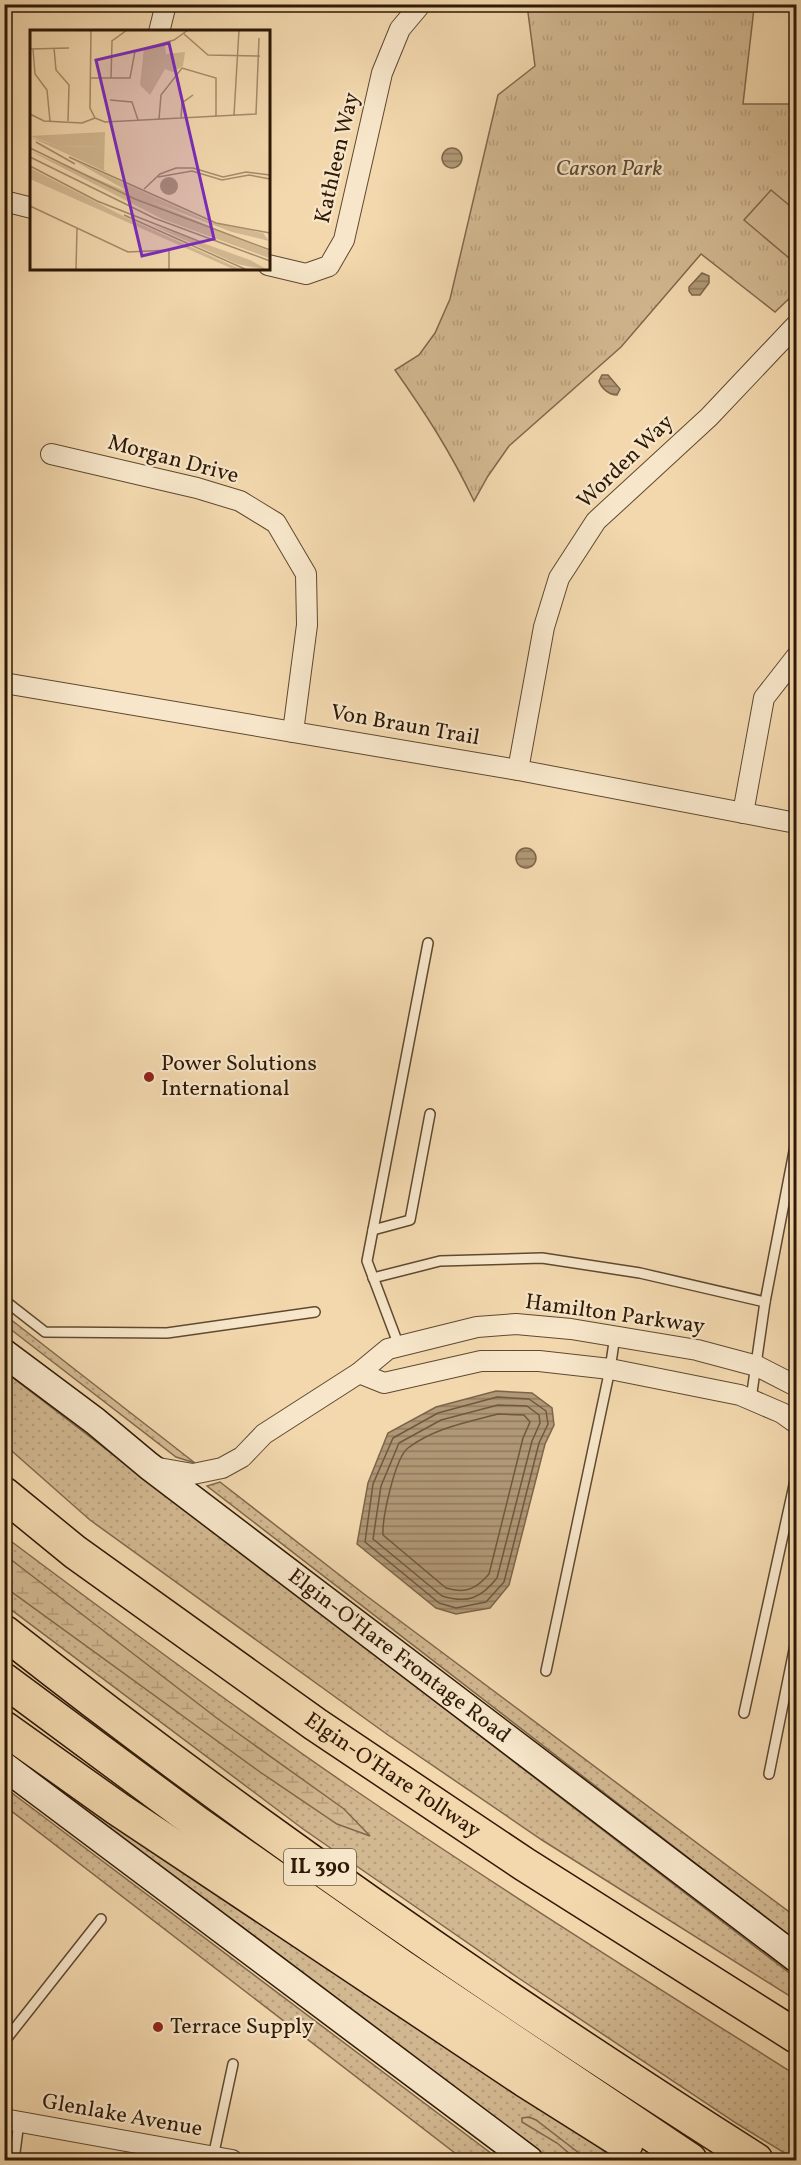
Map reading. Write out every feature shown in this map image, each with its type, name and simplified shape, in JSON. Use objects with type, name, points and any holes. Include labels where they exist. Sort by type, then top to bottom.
[{"type":"highway","name":"Elgin-O'Hare Tollway","points":[[4,1494],[75,1552],[315,1724],[524,1864],[796,2036]]},
{"type":"highway","name":"IL 390","points":[[4,1632],[219,1795],[412,1934],[644,2089],[756,2160]]},
{"type":"highway","points":[[4,1680],[197,1823],[391,1959],[690,2160]]},
{"type":"highway","points":[[4,1728],[118,1809],[375,1982],[526,2081],[653,2160]]},
{"type":"main road","name":"Elgin-O'Hare Frontage Road","points":[[4,1353],[796,1958]]},
{"type":"main road","points":[[4,1766],[529,2160]]},
{"type":"street","points":[[160,30],[166,4]]},
{"type":"street","name":"Kathleen Way","points":[[270,265],[306,274],[329,266],[344,240],[382,74],[400,29],[421,4]]},
{"type":"street","points":[[4,201],[30,208]]},
{"type":"street","name":"Worden Way","points":[[518,770],[544,627],[559,578],[596,521],[710,417],[796,325]]},
{"type":"street","name":"Morgan Drive","points":[[51,454],[197,488],[240,501],[276,524],[306,574],[307,625],[293,732]]},
{"type":"street","points":[[743,813],[764,698],[796,657]]},
{"type":"street","name":"Von Braun Trail","points":[[4,683],[518,770],[796,823]]},
{"type":"street","name":"Hamilton Parkway","points":[[149,1466],[193,1474],[222,1468],[242,1457],[264,1434],[359,1373],[388,1349],[477,1327],[516,1324],[615,1336],[697,1350],[757,1366],[796,1386]]},
{"type":"street","points":[[359,1373],[384,1383],[481,1361],[539,1361],[610,1369],[740,1395],[782,1413],[796,1423]]},
{"type":"street","name":"Glenlake Avenue","points":[[12,2121],[222,2159]]},
{"type":"lane","points":[[399,1346],[367,1261],[428,943]]},
{"type":"lane","points":[[373,1230],[410,1220],[430,1114]]},
{"type":"lane","points":[[751,1399],[765,1302],[796,1142]]},
{"type":"lane","points":[[373,1278],[440,1261],[542,1258],[640,1273],[765,1302]]},
{"type":"lane","points":[[4,1300],[45,1332],[167,1333],[315,1312]]},
{"type":"lane","points":[[546,1671],[615,1336]]},
{"type":"lane","points":[[744,1713],[793,1510],[796,1476]]},
{"type":"lane","points":[[769,1774],[796,1640]]},
{"type":"lane","points":[[4,2042],[101,1919]]},
{"type":"lane","points":[[222,2159],[233,2064]]},
{"type":"lane","points":[[12,2121],[14,2160]]},
{"type":"green space","name":"Carson Park","points":[[736,4],[754,8],[743,104],[796,104],[796,292],[775,312],[701,254],[621,347],[509,446],[474,501],[437,433],[395,370],[419,355],[435,333],[450,299],[498,95],[535,66],[527,5]]},
{"type":"green space","points":[[771,190],[796,211],[796,248],[789,258],[744,220]]},
{"type":"green space","points":[[5,1315],[195,1463],[176,1457],[5,1325]]},
{"type":"green space","points":[[4,1371],[796,1978],[796,2000],[542,1840],[388,1735],[90,1520],[5,1445]]},
{"type":"green space","points":[[220,1482],[364,1594],[796,1917],[796,1941],[207,1486]]},
{"type":"green space","points":[[4,1536],[172,1661],[343,1782],[512,1894],[796,2075],[796,2160],[736,2123],[517,1977],[303,1829],[5,1605]]},
{"type":"green space","points":[[5,1555],[218,1719],[344,1809],[370,1836],[337,1824],[260,1772],[5,1587]]},
{"type":"green space","points":[[4,1746],[132,1837],[618,2160],[550,2160]]},
{"type":"green space","points":[[4,1787],[500,2160],[464,2160],[5,1806]]},
{"type":"green space","points":[[529,2117],[588,2160],[577,2160],[557,2143],[522,2122],[522,2118]]},
{"type":"water","points":[[452,148],[459,151],[462,158],[459,165],[452,168],[445,165],[442,158],[445,151]]},
{"type":"water","points":[[702,273],[709,276],[709,283],[700,295],[692,295],[689,287]]},
{"type":"water","points":[[602,375],[608,375],[620,389],[617,395],[608,392],[602,386],[599,381]]},
{"type":"water","points":[[526,848],[533,851],[536,858],[533,865],[526,868],[519,865],[516,858],[519,851]]},
{"type":"water","points":[[496,1391],[532,1393],[552,1408],[554,1425],[545,1444],[509,1585],[490,1608],[456,1614],[436,1608],[357,1544],[368,1483],[388,1433],[436,1407]]},
{"type":"place","name":"Power Solutions International","points":[[149,1077]]},
{"type":"place","name":"Terrace Supply","points":[[158,2027]]}]
